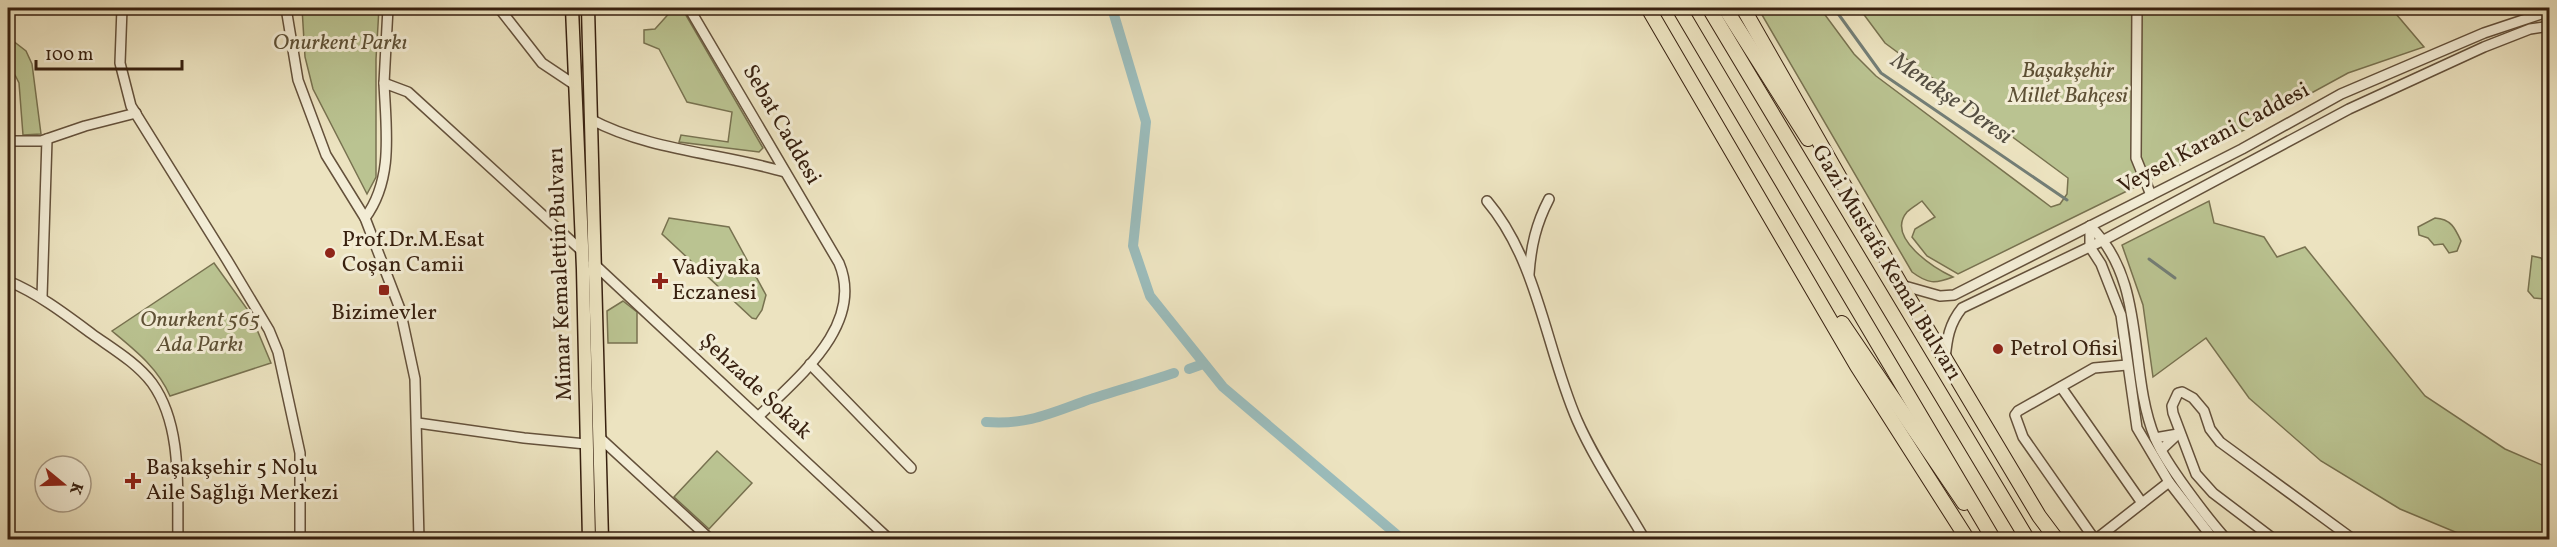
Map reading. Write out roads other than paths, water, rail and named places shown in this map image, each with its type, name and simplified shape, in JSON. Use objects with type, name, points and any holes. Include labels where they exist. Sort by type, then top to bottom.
[{"type":"highway","points":[[1648,8],[1857,366],[1968,540]]},
{"type":"highway","points":[[1679,8],[1993,540]]},
{"type":"highway","name":"Gazi Mustafa Kemal Bulvarı","points":[[1709,8],[2028,540]]},
{"type":"highway","points":[[1725,8],[1901,285]]},
{"type":"highway","points":[[1743,8],[1945,360],[2057,540]]},
{"type":"highway","points":[[1796,258],[1870,363],[1954,490],[1993,540]]},
{"type":"main road","name":"Mimar Kemalettin Bulvarı","points":[[573,8],[589,540]]},
{"type":"main road","points":[[588,8],[602,540]]},
{"type":"main road","points":[[576,111],[590,119]]},
{"type":"main road","points":[[582,251],[594,263]]},
{"type":"street","points":[[122,8],[120,63],[126,90],[136,112],[269,330],[278,352],[300,453],[300,540]]},
{"type":"street","points":[[286,8],[298,80],[326,155],[365,218],[400,309],[415,379],[420,540]]},
{"type":"street","points":[[365,218],[375,204],[382,183],[388,139],[384,83],[388,8]]},
{"type":"street","points":[[500,8],[542,63],[575,85]]},
{"type":"street","name":"Sebat Caddesi","points":[[690,8],[839,263],[845,280],[844,303],[833,331],[810,364],[759,416]]},
{"type":"street","points":[[2137,8],[2136,158],[2151,195]]},
{"type":"street","name":"Veysel Karani Caddesi","points":[[1901,285],[1940,296],[1954,295],[2151,195],[2342,94],[2484,33],[2550,11]]},
{"type":"street","name":"Veysel Karani Caddesi","points":[[1945,360],[1947,335],[1953,320],[1962,308],[2104,240],[2349,109],[2484,47],[2530,29],[2550,26]]},
{"type":"street","points":[[384,83],[408,92],[582,251]]},
{"type":"street","points":[[8,141],[47,139],[136,112]]},
{"type":"street","points":[[590,119],[606,127],[682,150],[785,172]]},
{"type":"street","points":[[42,297],[47,139]]},
{"type":"street","points":[[1529,276],[1530,250],[1536,225],[1549,199]]},
{"type":"street","points":[[1487,201],[1504,221],[1529,276],[1540,317],[1577,421],[1645,540]]},
{"type":"street","points":[[2090,226],[2104,240],[2131,306],[2148,417],[2155,438],[2161,450],[2227,540]]},
{"type":"street","points":[[2090,226],[2090,247],[2101,264],[2121,315],[2137,428],[2169,482],[2214,540]]},
{"type":"street","name":"Şehzade Sokak","points":[[594,263],[890,540]]},
{"type":"street","points":[[8,281],[42,297],[134,364],[152,384],[160,397],[173,441],[178,540]]},
{"type":"street","points":[[810,364],[911,468]]},
{"type":"street","points":[[2127,365],[2094,368],[2018,411],[2015,421],[2023,437],[2095,540],[2169,482]]},
{"type":"street","points":[[2061,387],[2142,503]]},
{"type":"street","points":[[2275,540],[2205,485],[2190,464],[2178,434],[2172,406],[2178,393],[2182,392],[2193,398],[2204,411],[2210,429],[2220,442],[2354,539]]},
{"type":"street","points":[[418,423],[586,444]]},
{"type":"street","points":[[2155,438],[2178,434]]},
{"type":"street","points":[[2161,450],[2178,434]]},
{"type":"street","points":[[599,437],[711,540]]},
{"type":"waterway","points":[[1112,8],[1146,122],[1133,246],[1150,296],[1223,387],[1403,540]]},
{"type":"waterway","name":"Menekşe Deresi","points":[[1834,8],[1881,73],[2067,200]]},
{"type":"waterway","name":"Menekşe Deresi","points":[[2149,259],[2175,278]]},
{"type":"waterway","points":[[1189,369],[1203,364]]},
{"type":"waterway","points":[[986,422],[1013,422],[1037,418],[1174,373]]},
{"type":"place","name":"Prof.Dr.M.Esat Coşan Camii","points":[[330,253]]},
{"type":"place","name":"Vadiyaka Eczanesi","points":[[660,281]]},
{"type":"place","name":"Bizimevler","points":[[384,290]]},
{"type":"place","name":"Petrol Ofisi","points":[[1998,349]]},
{"type":"place","name":"Başakşehir 5 Nolu Aile Sağlığı Merkezi","points":[[133,481]]},
{"type":"park label","name":"Onurkent Parkı","points":[[340,43]]},
{"type":"park label","name":"Başakşehir Millet Bahçesi","points":[[2068,84]]},
{"type":"park label","name":"Onurkent 565 Ada Parkı","points":[[200,332]]}]
